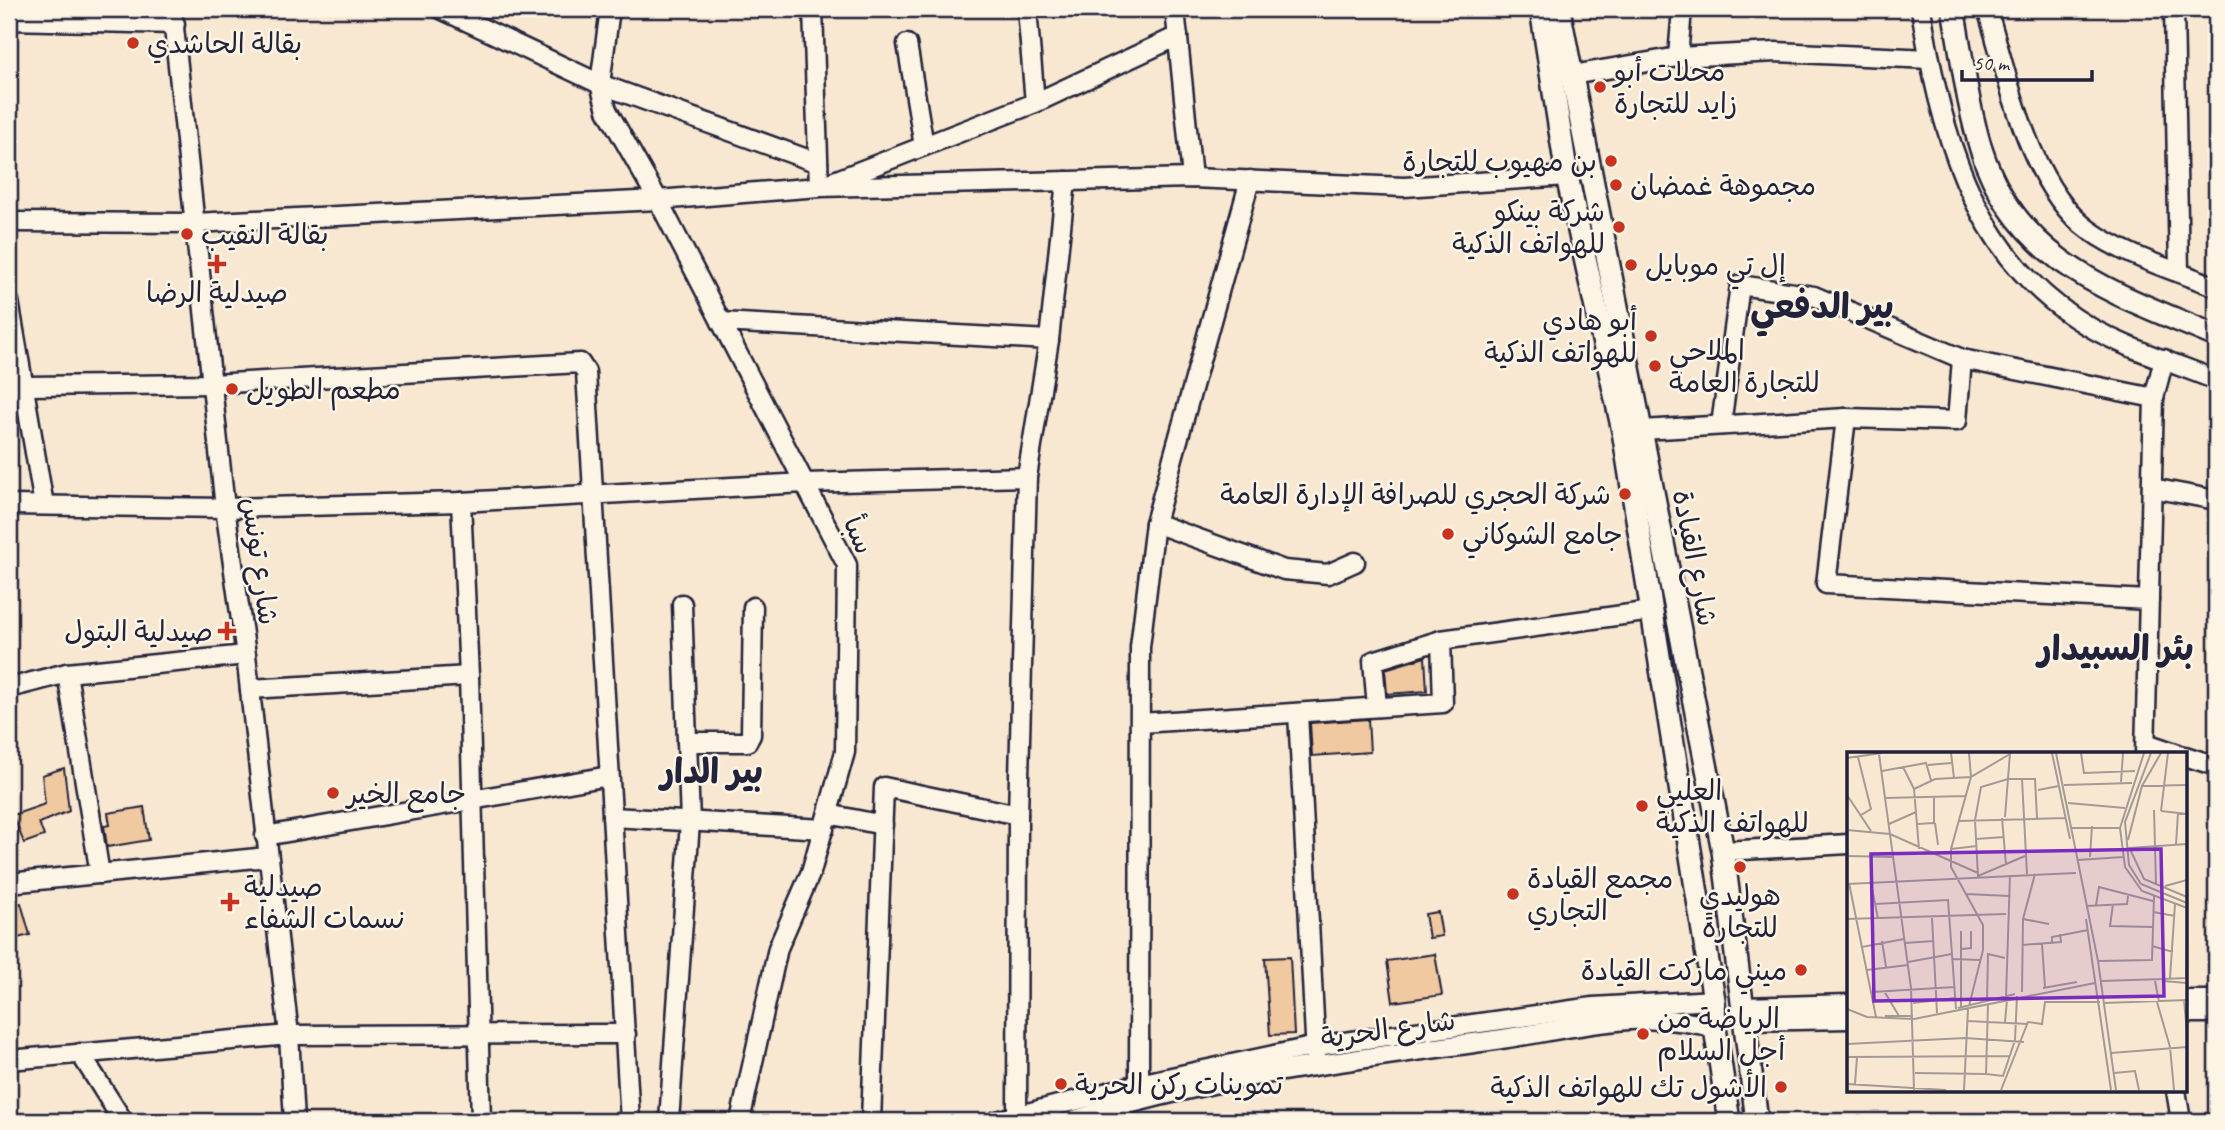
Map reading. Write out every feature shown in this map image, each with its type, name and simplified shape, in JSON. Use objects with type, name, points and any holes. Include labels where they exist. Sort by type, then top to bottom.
[{"type":"main road","name":"شارع القيادة","points":[[1541,9],[1567,176],[1623,431],[1714,1000],[1715,1028],[1729,1121]]},
{"type":"main road","name":"شارع القيادة","points":[[1559,9],[1723,852],[1757,1121]]},
{"type":"main road","points":[[1954,9],[1980,146],[1995,185],[2016,220],[2048,253],[2084,277],[2216,336]]},
{"type":"street","points":[[441,9],[600,84],[818,163]]},
{"type":"street","name":"سبأ","points":[[610,9],[600,84],[607,110],[658,200],[847,565],[845,752],[811,872],[778,948],[740,1121]]},
{"type":"street","points":[[813,9],[819,187]]},
{"type":"street","points":[[1027,9],[1035,103]]},
{"type":"street","points":[[1175,9],[1192,178]]},
{"type":"street","points":[[1678,57],[1682,9]]},
{"type":"street","points":[[1921,9],[1930,59],[1958,167],[1969,194],[1999,244],[2036,288],[2075,319],[2119,342],[2216,380]]},
{"type":"street","points":[[1987,9],[2030,144],[2058,198],[2097,235],[2216,287]]},
{"type":"street","points":[[2174,9],[2179,272]]},
{"type":"street","points":[[9,20],[174,16]]},
{"type":"street","name":"شارع تونس","points":[[174,16],[225,508],[246,655],[289,1035],[294,1121]]},
{"type":"street","points":[[819,187],[1035,103],[1178,36]]},
{"type":"street","points":[[907,44],[924,146]]},
{"type":"street","points":[[1572,75],[1678,57],[1776,52],[1930,59]]},
{"type":"street","points":[[9,222],[195,223],[658,200],[819,187],[1192,178],[1404,187],[1567,176]]},
{"type":"street","points":[[1139,1084],[1140,647],[1154,523],[1250,180]]},
{"type":"street","points":[[1017,1117],[1018,815],[1027,477],[1049,340],[1066,181]]},
{"type":"street","points":[[1721,425],[1740,285],[1814,296],[1962,359],[2154,398]]},
{"type":"street","points":[[9,301],[44,505]]},
{"type":"street","points":[[721,322],[1049,340]]},
{"type":"street","points":[[1642,430],[1846,418],[1957,421],[1962,359]]},
{"type":"street","points":[[2164,359],[2154,398],[2145,748],[2167,752]]},
{"type":"street","points":[[25,386],[212,384],[580,363],[586,372],[591,494],[626,1034],[624,1121]]},
{"type":"street","points":[[1846,418],[1825,584],[2150,600]]},
{"type":"street","points":[[9,505],[225,508],[461,502],[805,482],[1027,477]]},
{"type":"street","points":[[2152,488],[2216,500]]},
{"type":"street","points":[[461,502],[470,676],[481,1121]]},
{"type":"street","points":[[1154,523],[1284,570],[1328,574],[1355,562]]},
{"type":"street","points":[[669,1121],[690,822],[682,604]]},
{"type":"street","points":[[687,742],[747,742],[751,735],[753,607]]},
{"type":"street","points":[[1377,707],[1373,661],[1441,640],[1652,611]]},
{"type":"street","points":[[1141,723],[1443,703],[1441,640]]},
{"type":"street","points":[[9,688],[67,673],[246,655]]},
{"type":"street","points":[[67,673],[100,874]]},
{"type":"street","points":[[250,689],[470,676]]},
{"type":"street","points":[[1298,713],[1316,1065]]},
{"type":"street","points":[[2186,756],[2216,766]]},
{"type":"street","points":[[265,836],[609,776]]},
{"type":"street","points":[[870,1121],[884,787],[1018,815]]},
{"type":"street","points":[[612,817],[690,822],[826,822],[883,825]]},
{"type":"street","points":[[1723,852],[1847,844]]},
{"type":"street","points":[[9,883],[267,857]]},
{"type":"street","points":[[997,1121],[1139,1084],[1316,1046],[1593,1007],[1714,1000]]},
{"type":"street","points":[[2186,1000],[2215,1006]]},
{"type":"street","points":[[1742,1014],[1847,1004]]},
{"type":"street","points":[[2186,1013],[2215,1006]]},
{"type":"street","points":[[1742,1014],[1847,1019]]},
{"type":"street","name":"شارع الحرية","points":[[1072,1121],[1102,1116],[1147,1099],[1316,1065],[1531,1035],[1612,1020],[1693,1022],[1715,1028]]},
{"type":"street","points":[[9,1060],[289,1035],[626,1034]]},
{"type":"street","points":[[80,1054],[123,1121]]},
{"type":"street","points":[[2176,1092],[2181,1121]]},
{"type":"building","points":[[1425,657],[1427,691],[1387,694],[1385,669]]},
{"type":"building","points":[[1368,719],[1370,752],[1312,756],[1310,723]]},
{"type":"building","points":[[64,768],[69,811],[39,823],[44,836],[24,843],[13,815],[45,804],[42,775]]},
{"type":"building","points":[[144,807],[149,840],[107,847],[104,826],[110,825],[108,813]]},
{"type":"building","points":[[21,903],[30,935],[9,940],[9,906]]},
{"type":"building","points":[[1438,912],[1442,936],[1429,938],[1425,914]]},
{"type":"building","points":[[1435,954],[1442,995],[1393,1002],[1387,961]]},
{"type":"building","points":[[1290,957],[1294,1034],[1270,1035],[1265,958]]},
{"type":"place","name":"بقالة الحاشدي","points":[[133,43]]},
{"type":"place","name":"محلات أبو زايد للتجارة","points":[[1600,87]]},
{"type":"place","name":"بن مهيوب للتجارة","points":[[1611,161]]},
{"type":"place","name":"مجموهة غمضان","points":[[1616,185]]},
{"type":"place","name":"شركة بينكو للهواتف الذكية","points":[[1619,227]]},
{"type":"place","name":"بقالة النقيب","points":[[187,234]]},
{"type":"place","name":"صيدلية الرضا","points":[[217,264]]},
{"type":"place","name":"إل تي موبايل","points":[[1631,265]]},
{"type":"place","name":"أبو هادي للهواتف الذكية","points":[[1651,336]]},
{"type":"place","name":"الملاحي للتجارة العامة","points":[[1655,366]]},
{"type":"place","name":"مطعم الطويل","points":[[232,389]]},
{"type":"place","name":"شركة الحجري للصرافة الإدارة العامة","points":[[1625,494]]},
{"type":"place","name":"جامع الشوكاني","points":[[1448,534]]},
{"type":"place","name":"صيدلية البتول","points":[[227,631]]},
{"type":"place","name":"جامع الخير","points":[[333,793]]},
{"type":"place","name":"العليي للهواتف الذكية","points":[[1642,806]]},
{"type":"place","name":"هوليدي للتجارة","points":[[1740,867]]},
{"type":"place","name":"مجمع القيادة التجاري","points":[[1513,894]]},
{"type":"place","name":"صيدلية نسمات الشفاء","points":[[230,902]]},
{"type":"place","name":"ميني ماركت القيادة","points":[[1801,970]]},
{"type":"place","name":"الرياضة من أجل السلام","points":[[1643,1034]]},
{"type":"place","name":"تموينات ركن الحرية","points":[[1061,1084]]},
{"type":"place","name":"الأشول تك للهواتف الذكية","points":[[1781,1087]]},
{"type":"district","name":"بير الدفعي","points":[[1822,306]]},
{"type":"district","name":"بئر السبيدار","points":[[2116,648]]},
{"type":"district","name":"بير الدار","points":[[712,771]]}]
